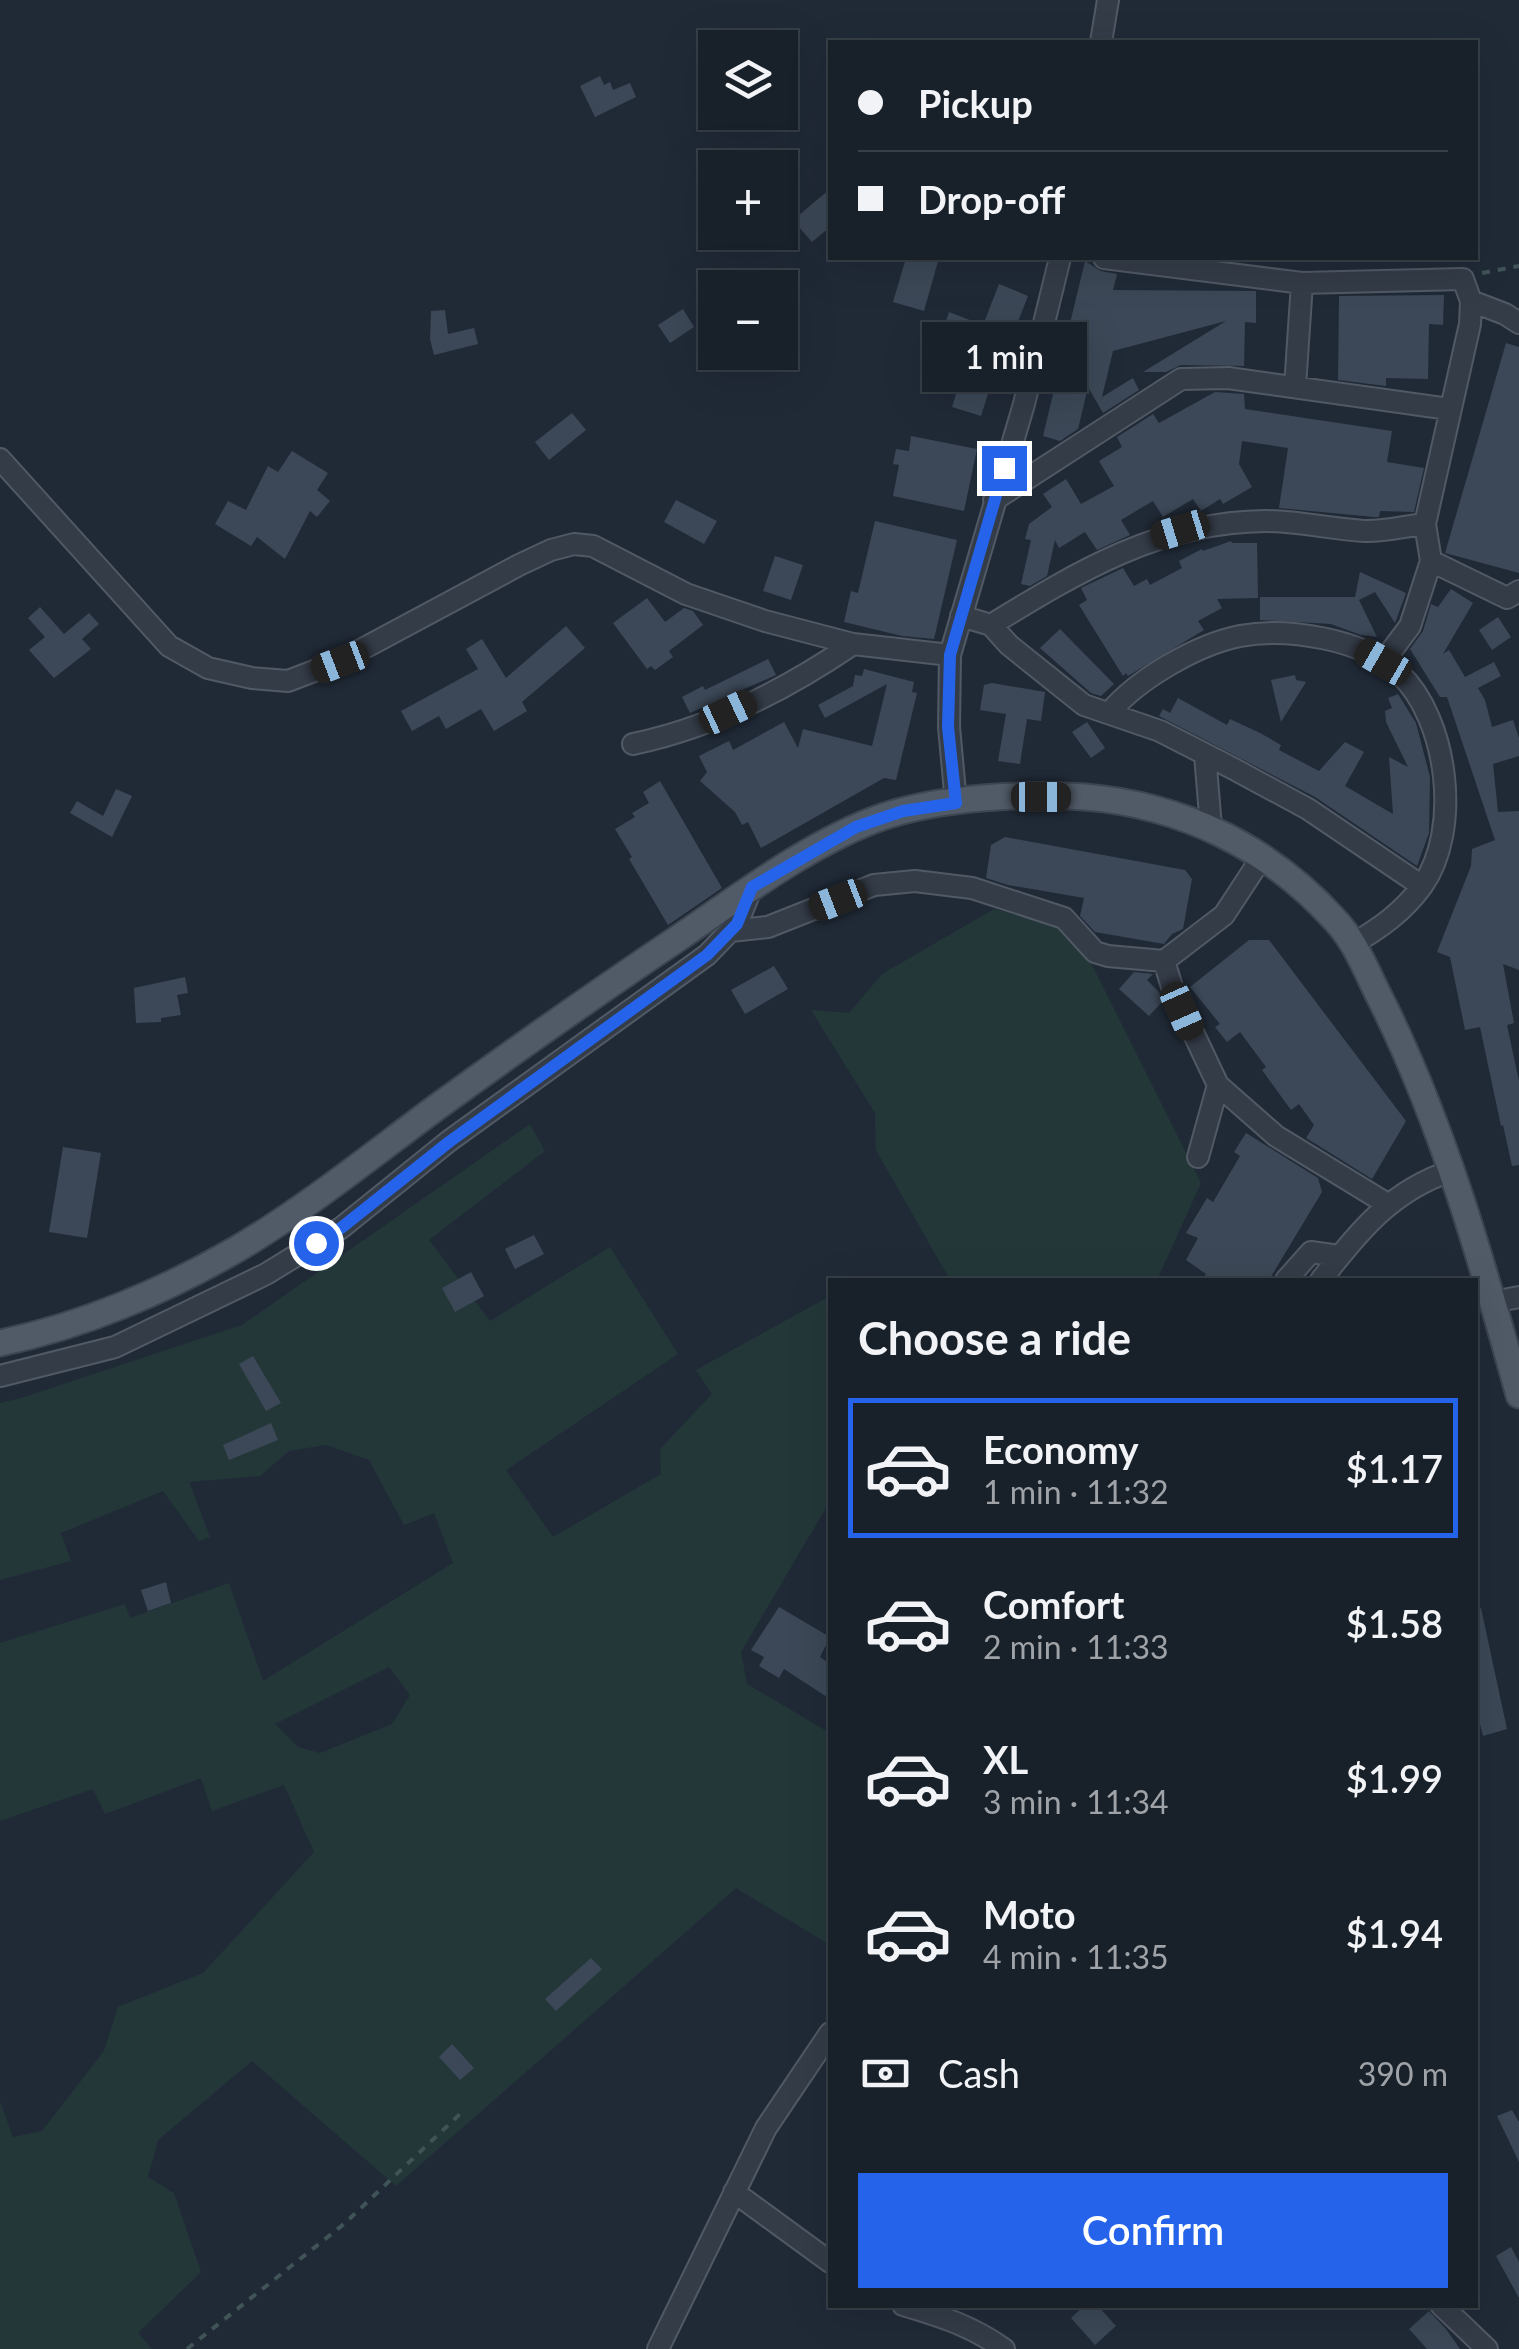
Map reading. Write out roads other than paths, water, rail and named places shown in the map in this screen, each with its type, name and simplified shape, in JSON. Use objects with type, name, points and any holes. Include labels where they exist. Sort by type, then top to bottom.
[{"type":"main road","points":[[0,1343],[99,1314],[237,1249],[308,1202],[557,1020],[752,887],[856,827],[903,811],[1011,797],[1118,800],[1170,811],[1211,827],[1262,856],[1338,922],[1353,944],[1396,1029],[1451,1172],[1519,1395]]},
{"type":"street","points":[[1101,40],[1108,0]]},
{"type":"street","points":[[956,803],[948,727],[950,655],[1024,404],[1060,260]]},
{"type":"street","points":[[1119,260],[1302,284],[1463,279],[1471,301],[1470,324],[1425,524],[1431,561],[1410,626],[1383,662]]},
{"type":"street","points":[[1294,388],[1302,284]]},
{"type":"street","points":[[1471,301],[1519,323]]},
{"type":"street","points":[[994,500],[1181,380],[1228,378],[1449,409]]},
{"type":"street","points":[[0,459],[169,646],[208,668],[252,678],[288,681],[340,662],[519,565],[574,544],[592,546],[686,594],[765,621],[853,644],[950,655]]},
{"type":"street","points":[[991,625],[1113,556],[1180,530],[1254,521],[1369,531],[1425,524]]},
{"type":"street","points":[[1431,561],[1507,598],[1519,590]]},
{"type":"street","points":[[961,616],[991,625],[1009,645],[1084,705],[1160,731],[1308,809],[1422,886]]},
{"type":"street","points":[[1110,712],[1126,693],[1162,670],[1214,644],[1240,636],[1277,634],[1352,644],[1398,672],[1420,701],[1443,765],[1442,842],[1422,886],[1391,922],[1353,944]]},
{"type":"street","points":[[633,744],[698,726],[788,684],[853,644]]},
{"type":"street","points":[[1206,756],[1211,827]]},
{"type":"street","points":[[731,931],[768,927],[874,886],[915,881],[972,888],[1064,918],[1095,952],[1164,961],[1224,916],[1262,856]]},
{"type":"street","points":[[0,1376],[115,1347],[266,1274],[341,1228],[449,1142],[707,955],[731,931],[752,887]]},
{"type":"street","points":[[1164,961],[1218,1085],[1276,1136],[1389,1205]]},
{"type":"street","points":[[1198,1157],[1218,1085]]},
{"type":"street","points":[[1322,1278],[1404,1190],[1451,1172]]},
{"type":"street","points":[[1288,1278],[1311,1252],[1339,1256]]},
{"type":"street","points":[[1493,1302],[1519,1298]]},
{"type":"street","points":[[658,2349],[766,2128],[828,2035]]},
{"type":"street","points":[[734,2192],[828,2261]]},
{"type":"street","points":[[914,2308],[953,2319],[1004,2349]]},
{"type":"street","points":[[1443,2308],[1487,2349]]}]
